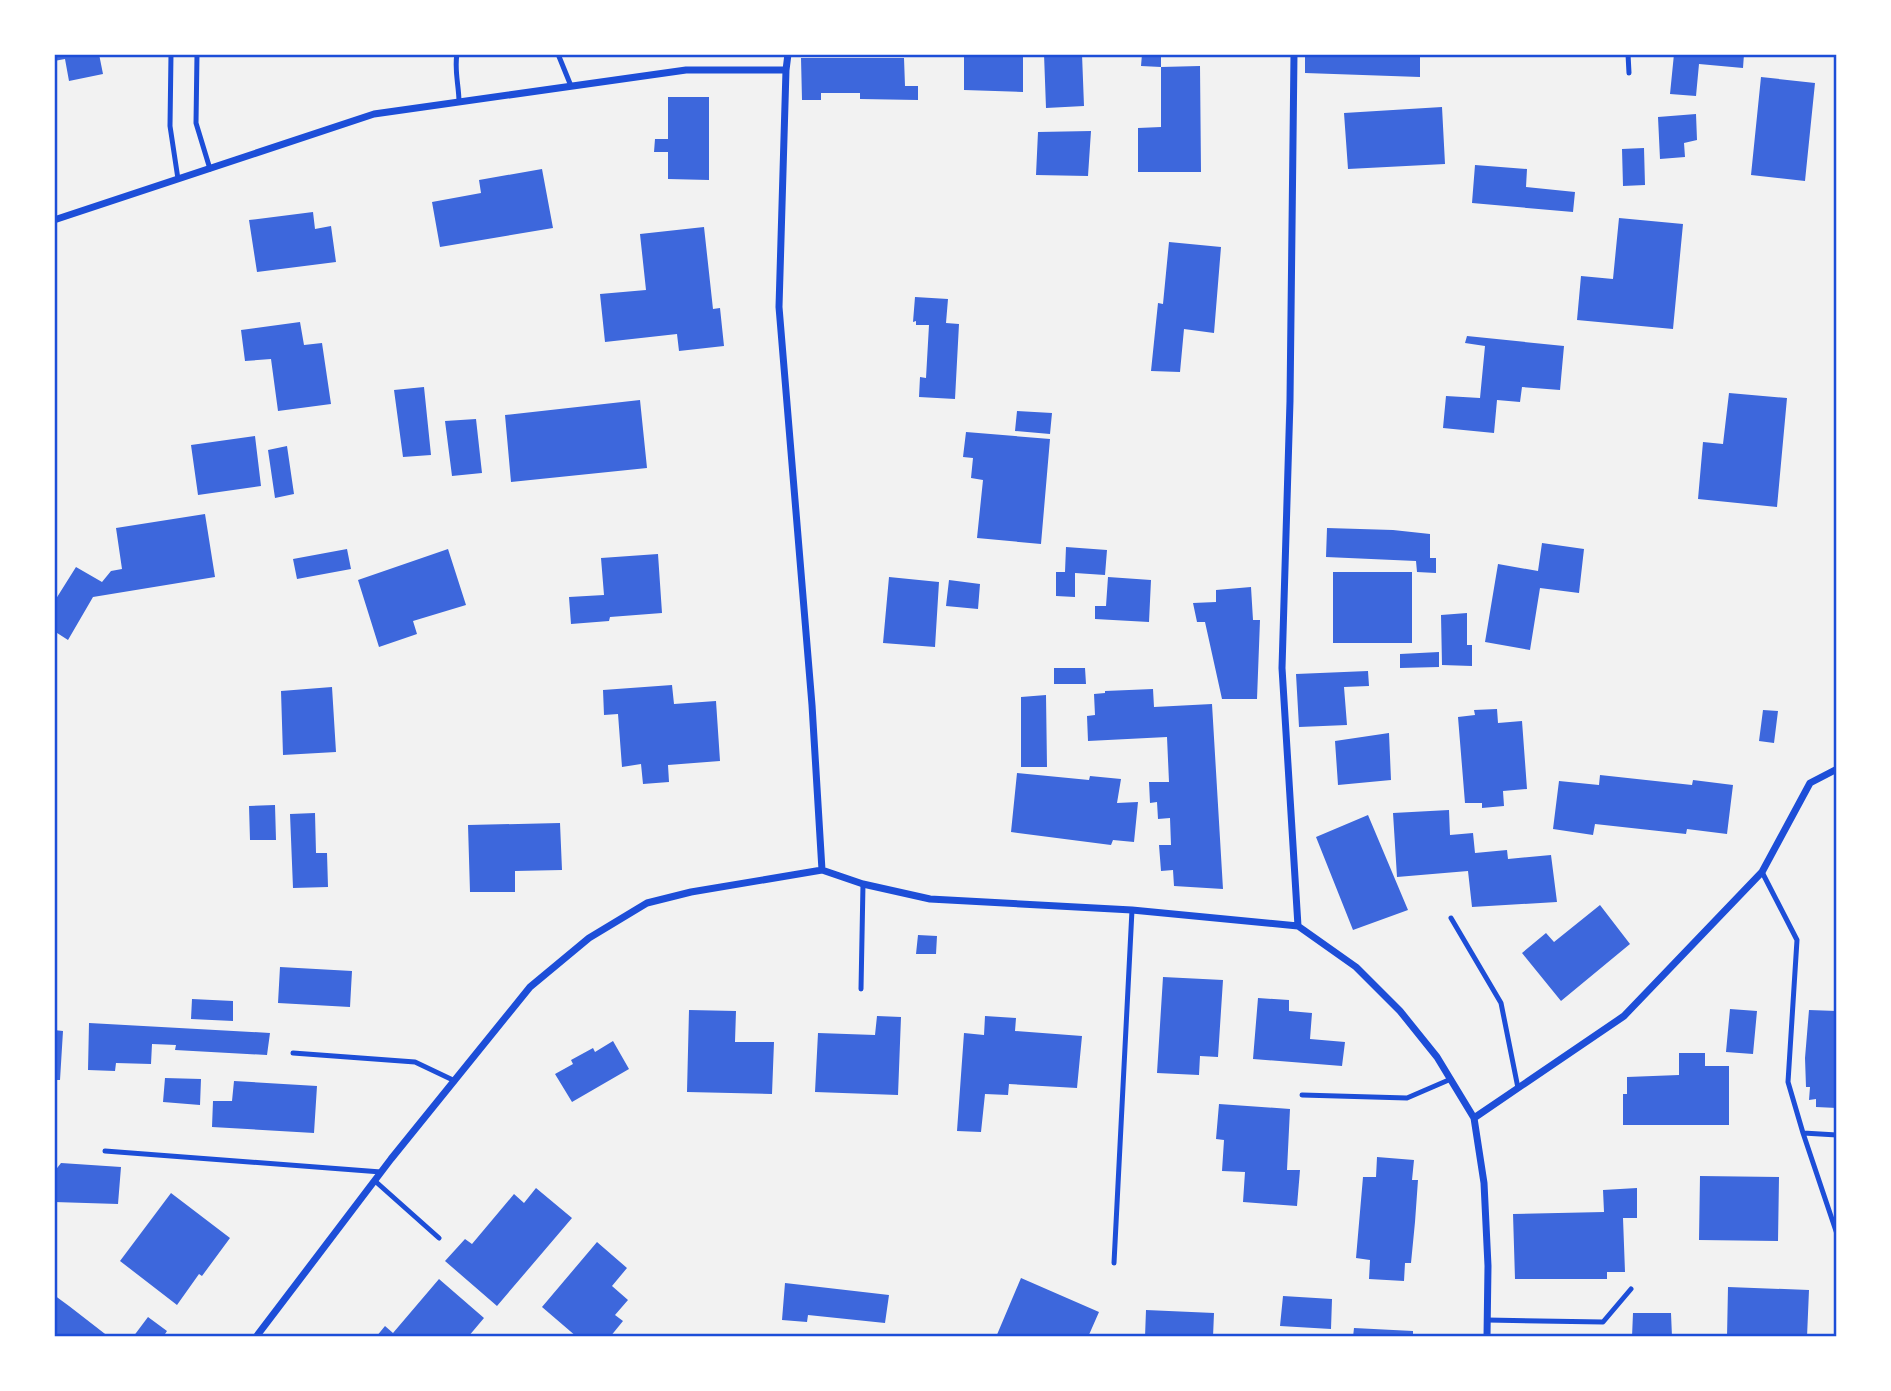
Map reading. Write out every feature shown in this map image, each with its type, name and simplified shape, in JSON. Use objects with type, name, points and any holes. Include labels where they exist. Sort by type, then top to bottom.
[{"type":"street","points":[[788,54],[779,307],[812,705],[822,870]]},
{"type":"street","points":[[1294,54],[1290,401],[1282,668],[1298,926]]},
{"type":"street","points":[[54,220],[374,114],[686,70],[786,70]]},
{"type":"street","points":[[1474,1118],[1625,1016],[1762,872],[1810,783],[1837,769]]},
{"type":"street","points":[[256,1337],[381,1172],[530,987],[589,939],[647,903],[691,892],[822,870],[863,884],[930,900],[1132,910],[1298,926],[1356,967],[1400,1011],[1437,1057],[1474,1118],[1484,1182],[1488,1266],[1487,1337]]},
{"type":"lane","points":[[171,54],[170,126],[178,180]]},
{"type":"lane","points":[[197,54],[196,123],[210,169]]},
{"type":"lane","points":[[457,54],[455,65],[459,102]]},
{"type":"lane","points":[[558,54],[571,86]]},
{"type":"lane","points":[[1628,54],[1629,73]]},
{"type":"lane","points":[[1762,872],[1797,940],[1788,1082],[1837,1234]]},
{"type":"lane","points":[[861,989],[863,884]]},
{"type":"lane","points":[[1114,1263],[1132,910]]},
{"type":"lane","points":[[1451,918],[1501,1003],[1518,1088]]},
{"type":"lane","points":[[293,1053],[415,1062],[455,1081]]},
{"type":"lane","points":[[1302,1095],[1407,1098],[1451,1079]]},
{"type":"lane","points":[[1803,1133],[1837,1135]]},
{"type":"lane","points":[[105,1151],[381,1172]]},
{"type":"lane","points":[[375,1181],[439,1238]]},
{"type":"lane","points":[[1487,1321],[1603,1322],[1631,1289]]},
{"type":"building","points":[[54,54],[99,54],[103,74],[69,81],[65,59],[54,61]]},
{"type":"building","points":[[1044,54],[1082,54],[1084,106],[1046,108]]},
{"type":"building","points":[[1142,54],[1161,54],[1161,67],[1141,66]]},
{"type":"building","points":[[1305,54],[1420,54],[1420,77],[1305,73]]},
{"type":"building","points":[[1674,54],[1744,54],[1743,68],[1699,64],[1696,96],[1670,94]]},
{"type":"building","points":[[964,57],[1023,57],[1023,92],[964,90]]},
{"type":"building","points":[[801,58],[904,58],[905,86],[918,86],[918,100],[860,99],[860,93],[821,93],[821,100],[802,100]]},
{"type":"building","points":[[1200,66],[1201,172],[1138,172],[1138,128],[1161,127],[1161,67]]},
{"type":"building","points":[[1761,77],[1815,83],[1805,181],[1751,175]]},
{"type":"building","points":[[668,97],[709,97],[709,180],[668,179],[668,152],[654,152],[655,139],[668,139]]},
{"type":"building","points":[[1442,107],[1445,164],[1348,169],[1344,113]]},
{"type":"building","points":[[1696,114],[1697,140],[1684,143],[1685,157],[1660,159],[1658,117]]},
{"type":"building","points":[[1091,131],[1088,176],[1036,175],[1038,132]]},
{"type":"building","points":[[1644,148],[1645,185],[1623,186],[1622,149]]},
{"type":"building","points":[[1475,165],[1527,169],[1526,187],[1575,192],[1573,212],[1472,203]]},
{"type":"building","points":[[542,169],[553,228],[440,247],[432,202],[481,193],[479,180]]},
{"type":"building","points":[[313,212],[315,229],[331,226],[336,262],[257,272],[249,220]]},
{"type":"building","points":[[1619,218],[1683,224],[1673,329],[1577,320],[1581,276],[1613,279]]},
{"type":"building","points":[[704,227],[713,309],[720,308],[724,346],[679,351],[677,334],[605,342],[600,294],[646,290],[640,234]]},
{"type":"building","points":[[1169,242],[1221,247],[1214,333],[1184,329],[1180,372],[1151,371],[1158,303],[1163,304]]},
{"type":"building","points":[[915,297],[948,299],[946,323],[959,324],[955,399],[919,397],[920,377],[926,378],[929,325],[916,325],[916,321],[913,322]]},
{"type":"building","points":[[300,322],[304,345],[322,343],[331,404],[278,411],[271,359],[245,361],[241,330]]},
{"type":"building","points":[[1467,336],[1564,346],[1560,390],[1522,387],[1520,402],[1497,400],[1494,433],[1443,428],[1446,396],[1480,398],[1485,346],[1465,343]]},
{"type":"building","points":[[424,387],[431,455],[403,457],[394,390]]},
{"type":"building","points":[[1729,393],[1787,398],[1777,507],[1698,499],[1703,442],[1723,444]]},
{"type":"building","points":[[640,400],[647,468],[511,482],[505,415]]},
{"type":"building","points":[[1017,411],[1052,413],[1050,434],[1015,431]]},
{"type":"building","points":[[476,419],[482,473],[452,476],[445,421]]},
{"type":"building","points":[[966,432],[1050,439],[1041,544],[977,538],[983,480],[971,478],[973,458],[963,457]]},
{"type":"building","points":[[255,436],[261,486],[198,495],[191,445]]},
{"type":"building","points":[[287,446],[294,494],[275,498],[268,450]]},
{"type":"building","points":[[205,514],[215,577],[93,597],[68,640],[54,631],[54,602],[76,567],[102,582],[111,571],[122,569],[116,528]]},
{"type":"building","points":[[1327,528],[1430,534],[1430,558],[1436,558],[1436,573],[1417,572],[1416,561],[1326,557]]},
{"type":"building","points":[[1542,543],[1584,549],[1579,593],[1540,588],[1530,650],[1485,642],[1498,564],[1538,571]]},
{"type":"building","points":[[1066,547],[1107,550],[1105,575],[1075,573],[1075,597],[1056,596],[1056,572],[1065,572]]},
{"type":"building","points":[[347,549],[351,569],[297,579],[293,559]]},
{"type":"building","points":[[448,549],[466,605],[413,621],[417,634],[379,647],[358,580]]},
{"type":"building","points":[[658,554],[662,613],[610,617],[609,621],[571,624],[569,597],[604,595],[601,558]]},
{"type":"building","points":[[1333,572],[1412,572],[1412,643],[1333,643]]},
{"type":"building","points":[[889,577],[939,582],[935,647],[883,643]]},
{"type":"building","points":[[1108,577],[1151,580],[1149,622],[1095,619],[1095,606],[1106,606]]},
{"type":"building","points":[[949,580],[980,584],[978,609],[946,606]]},
{"type":"building","points":[[1251,587],[1253,620],[1260,620],[1257,699],[1222,699],[1205,622],[1197,622],[1193,603],[1216,602],[1216,590]]},
{"type":"building","points":[[1467,613],[1467,645],[1472,645],[1472,666],[1442,665],[1441,615]]},
{"type":"building","points":[[1439,652],[1439,667],[1400,668],[1400,654]]},
{"type":"building","points":[[1054,668],[1085,668],[1086,684],[1054,684]]},
{"type":"building","points":[[1368,671],[1369,686],[1344,687],[1347,725],[1299,727],[1296,674]]},
{"type":"building","points":[[672,685],[674,704],[716,701],[720,761],[668,765],[669,782],[643,784],[641,764],[622,767],[618,714],[604,715],[603,690]]},
{"type":"building","points":[[332,687],[336,752],[283,755],[281,691]]},
{"type":"building","points":[[1153,689],[1154,707],[1212,704],[1223,889],[1174,886],[1173,870],[1161,871],[1159,845],[1171,845],[1170,818],[1158,819],[1157,802],[1150,803],[1149,782],[1169,782],[1167,737],[1088,741],[1087,716],[1095,715],[1094,694]]},
{"type":"building","points":[[1046,695],[1047,767],[1021,767],[1021,697]]},
{"type":"building","points":[[1497,709],[1498,723],[1522,721],[1527,789],[1503,791],[1504,806],[1482,808],[1482,803],[1465,803],[1458,717],[1475,715],[1474,710]]},
{"type":"building","points":[[1763,710],[1778,711],[1774,743],[1759,741]]},
{"type":"building","points":[[1389,733],[1391,780],[1338,785],[1335,741]]},
{"type":"building","points":[[1017,773],[1089,780],[1090,776],[1121,779],[1117,803],[1138,802],[1134,842],[1113,840],[1111,845],[1011,832]]},
{"type":"building","points":[[1600,775],[1692,785],[1693,780],[1733,785],[1727,834],[1687,829],[1686,834],[1595,824],[1593,835],[1553,829],[1559,781],[1599,785]]},
{"type":"building","points":[[275,805],[276,840],[250,840],[249,806]]},
{"type":"building","points":[[1449,810],[1450,835],[1473,833],[1475,853],[1507,850],[1508,859],[1551,855],[1557,902],[1472,907],[1468,871],[1397,877],[1393,813]]},
{"type":"building","points":[[315,813],[316,853],[327,853],[328,887],[293,888],[290,814]]},
{"type":"building","points":[[1368,815],[1408,910],[1353,930],[1316,837]]},
{"type":"building","points":[[560,823],[562,870],[515,871],[515,892],[470,892],[468,825]]},
{"type":"building","points":[[1600,905],[1630,944],[1561,1001],[1522,953],[1546,933],[1554,942]]},
{"type":"building","points":[[918,935],[937,936],[936,954],[916,954]]},
{"type":"building","points":[[280,967],[352,971],[350,1007],[278,1003]]},
{"type":"building","points":[[1163,977],[1223,980],[1218,1057],[1200,1056],[1199,1075],[1157,1073]]},
{"type":"building","points":[[1258,998],[1289,1000],[1289,1011],[1312,1013],[1310,1039],[1345,1042],[1342,1066],[1253,1059]]},
{"type":"building","points":[[192,999],[233,1001],[233,1021],[191,1019]]},
{"type":"building","points":[[1730,1009],[1757,1011],[1753,1054],[1726,1052]]},
{"type":"building","points":[[689,1010],[736,1011],[735,1042],[774,1042],[772,1094],[687,1092]]},
{"type":"building","points":[[1809,1010],[1837,1011],[1837,1108],[1816,1107],[1816,1099],[1809,1100],[1810,1087],[1806,1087],[1805,1058]]},
{"type":"building","points":[[877,1016],[901,1017],[898,1095],[815,1092],[818,1033],[875,1035]]},
{"type":"building","points":[[985,1016],[1016,1018],[1015,1031],[1082,1036],[1077,1088],[1009,1084],[1008,1095],[985,1094],[981,1132],[957,1131],[964,1033],[984,1035]]},
{"type":"building","points":[[89,1023],[270,1033],[267,1055],[175,1050],[176,1045],[152,1044],[151,1064],[116,1063],[115,1071],[88,1070]]},
{"type":"building","points":[[54,1030],[63,1031],[60,1080],[54,1080]]},
{"type":"building","points":[[613,1041],[629,1069],[572,1102],[555,1074],[573,1064],[571,1060],[593,1048],[595,1052]]},
{"type":"building","points":[[1679,1053],[1705,1053],[1705,1066],[1729,1066],[1729,1125],[1623,1125],[1623,1094],[1627,1094],[1627,1077],[1679,1075]]},
{"type":"building","points":[[165,1078],[201,1079],[200,1105],[163,1102]]},
{"type":"building","points":[[234,1081],[317,1086],[314,1133],[212,1127],[213,1101],[232,1101]]},
{"type":"building","points":[[1219,1104],[1290,1109],[1287,1170],[1300,1170],[1297,1206],[1243,1202],[1245,1172],[1222,1171],[1224,1140],[1216,1139]]},
{"type":"building","points":[[1377,1157],[1414,1160],[1412,1180],[1418,1180],[1415,1222],[1411,1263],[1405,1263],[1404,1281],[1369,1279],[1370,1260],[1356,1258],[1363,1177],[1376,1177]]},
{"type":"building","points":[[61,1163],[121,1167],[118,1204],[54,1202],[54,1172]]},
{"type":"building","points":[[1700,1176],[1779,1177],[1778,1241],[1699,1240]]},
{"type":"building","points":[[536,1188],[572,1218],[497,1306],[445,1261],[465,1239],[472,1244],[514,1194],[524,1203]]},
{"type":"building","points":[[1637,1188],[1637,1218],[1623,1218],[1625,1272],[1607,1272],[1607,1279],[1515,1279],[1513,1214],[1604,1212],[1603,1190]]},
{"type":"building","points":[[171,1193],[230,1238],[177,1305],[120,1261]]},
{"type":"building","points":[[597,1242],[627,1268],[612,1286],[628,1300],[615,1315],[623,1321],[610,1337],[577,1337],[542,1307]]},
{"type":"building","points":[[1021,1278],[1099,1312],[1088,1337],[996,1337]]},
{"type":"building","points":[[439,1279],[484,1318],[468,1337],[376,1337],[385,1326],[393,1333]]},
{"type":"building","points":[[785,1283],[889,1295],[885,1323],[808,1315],[807,1322],[782,1320]]},
{"type":"building","points":[[1728,1287],[1809,1290],[1807,1337],[1727,1337]]},
{"type":"building","points":[[54,1295],[69,1306],[109,1337],[54,1337]]},
{"type":"building","points":[[1283,1296],[1332,1299],[1331,1329],[1280,1326]]},
{"type":"building","points":[[1146,1310],[1214,1313],[1213,1337],[1145,1337]]},
{"type":"building","points":[[1633,1313],[1671,1313],[1672,1337],[1632,1337]]},
{"type":"building","points":[[148,1317],[167,1331],[163,1337],[133,1337]]},
{"type":"building","points":[[1354,1328],[1413,1331],[1413,1337],[1353,1337]]}]
